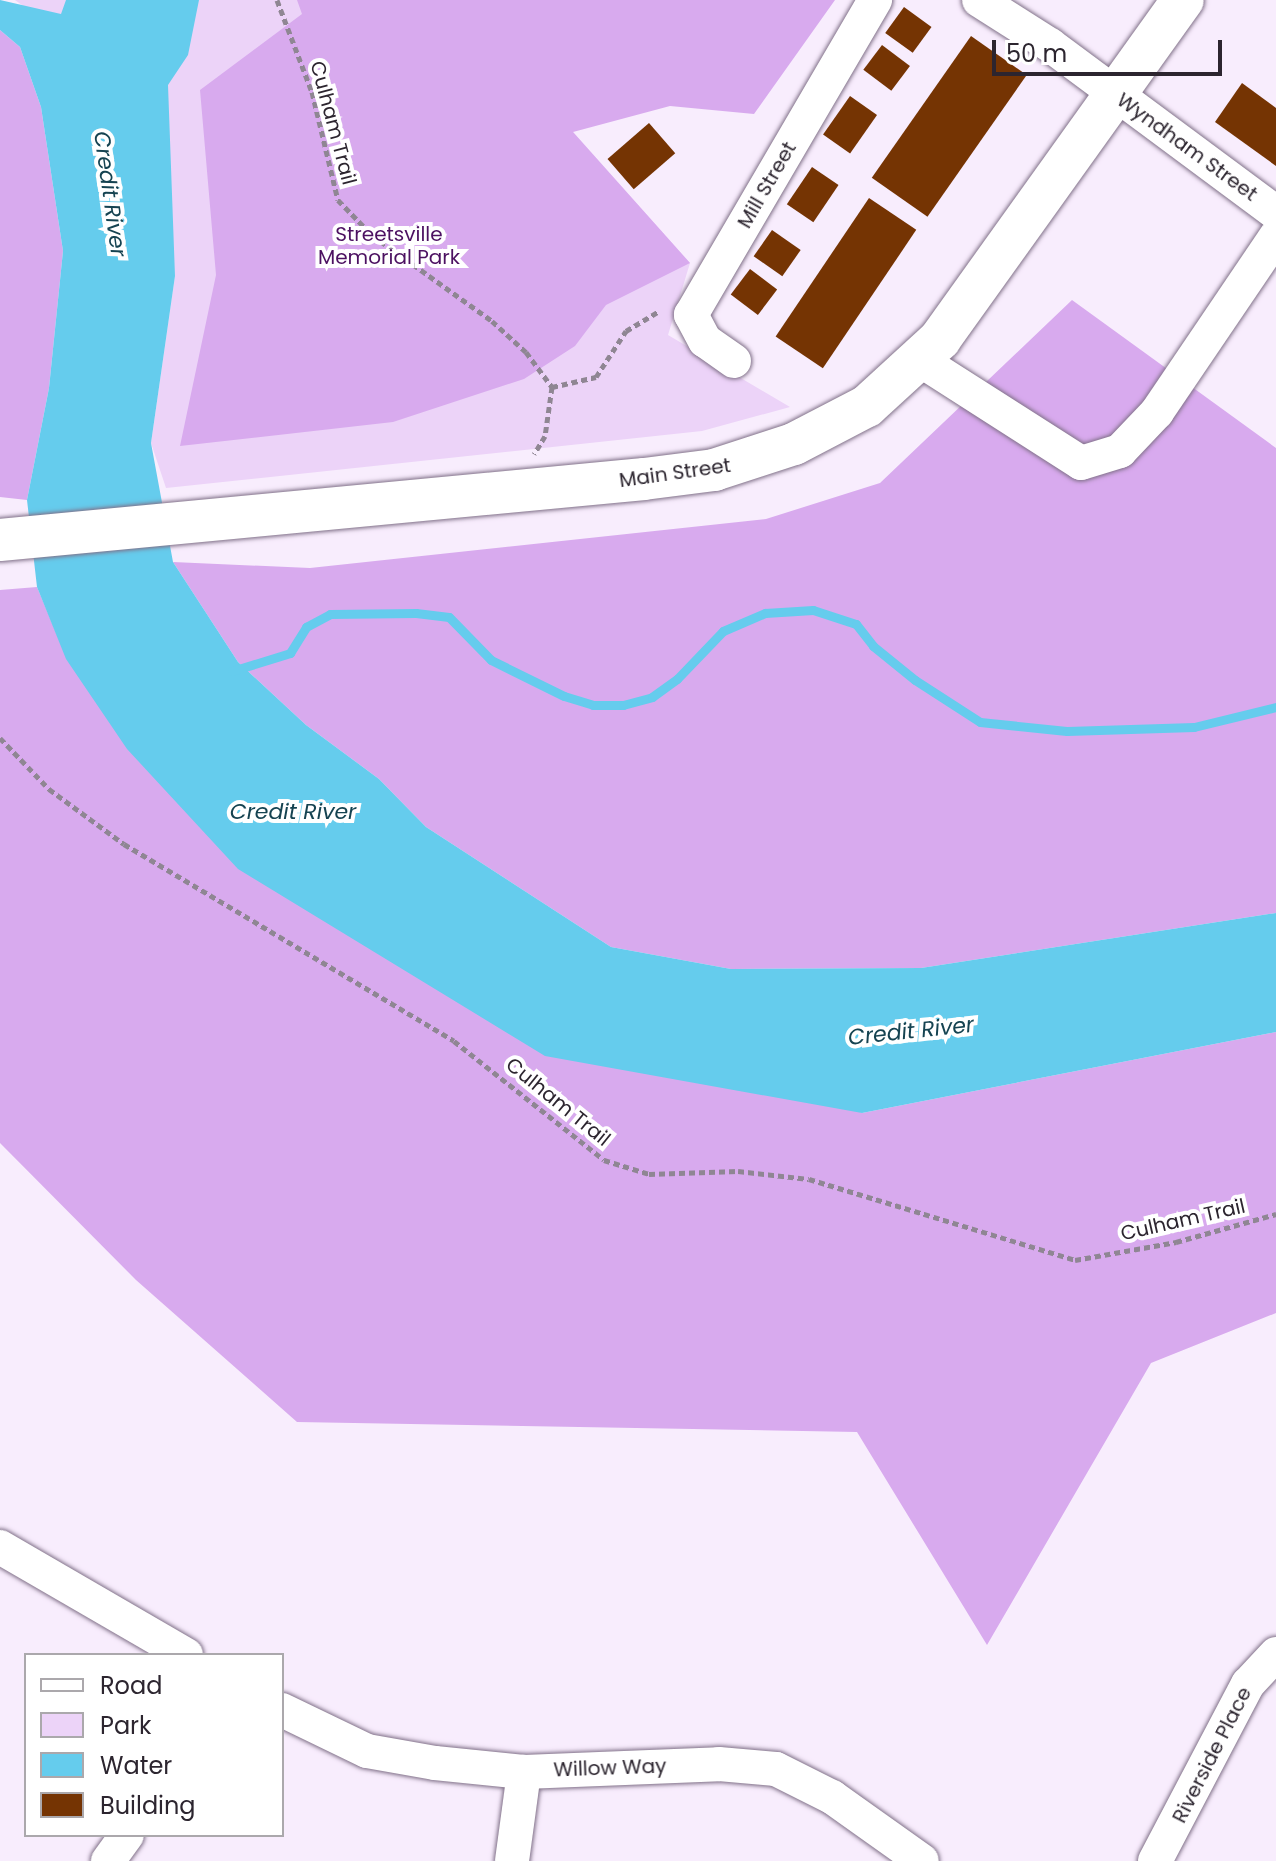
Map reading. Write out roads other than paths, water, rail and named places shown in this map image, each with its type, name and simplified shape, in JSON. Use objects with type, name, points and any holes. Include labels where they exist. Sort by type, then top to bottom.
[{"type":"street","name":"Mill Street","points":[[734,361],[705,341],[691,315],[875,0]]},
{"type":"street","name":"Wyndham Street","points":[[979,0],[1116,95],[1276,213]]},
{"type":"street","name":"Main Street","points":[[2,539],[533,490],[714,470],[757,458],[867,406],[920,360],[1183,0]]},
{"type":"street","points":[[920,360],[1081,463],[1120,451],[1157,412],[1276,236]]},
{"type":"street","points":[[0,1547],[183,1653]]},
{"type":"street","name":"Riverside Place","points":[[1155,1861],[1248,1684],[1276,1654]]},
{"type":"street","name":"Willow Way","points":[[284,1711],[367,1751],[524,1772],[719,1764],[776,1769],[832,1797],[922,1861]]},
{"type":"street","points":[[512,1861],[524,1772]]},
{"type":"street","points":[[108,1861],[126,1837]]},
{"type":"water","name":"Credit River","points":[[0,0],[61,14],[66,0],[199,0],[188,55],[168,85],[175,276],[151,443],[173,562],[238,662],[306,725],[379,779],[426,827],[611,947],[731,969],[921,968],[1276,913],[1276,1032],[862,1113],[545,1056],[238,869],[127,749],[66,659],[37,587],[27,500],[49,388],[63,251],[41,107],[20,47],[0,30]]},
{"type":"waterway","points":[[232,671],[290,653],[306,627],[330,614],[416,613],[449,617],[491,660],[564,696],[593,705],[623,705],[652,697],[677,679],[723,631],[765,613],[813,610],[856,624],[873,646],[915,680],[980,722],[1067,731],[1194,727],[1276,707]]},
{"type":"park label","name":"Streetsville Memorial Park","points":[[389,246]]}]
